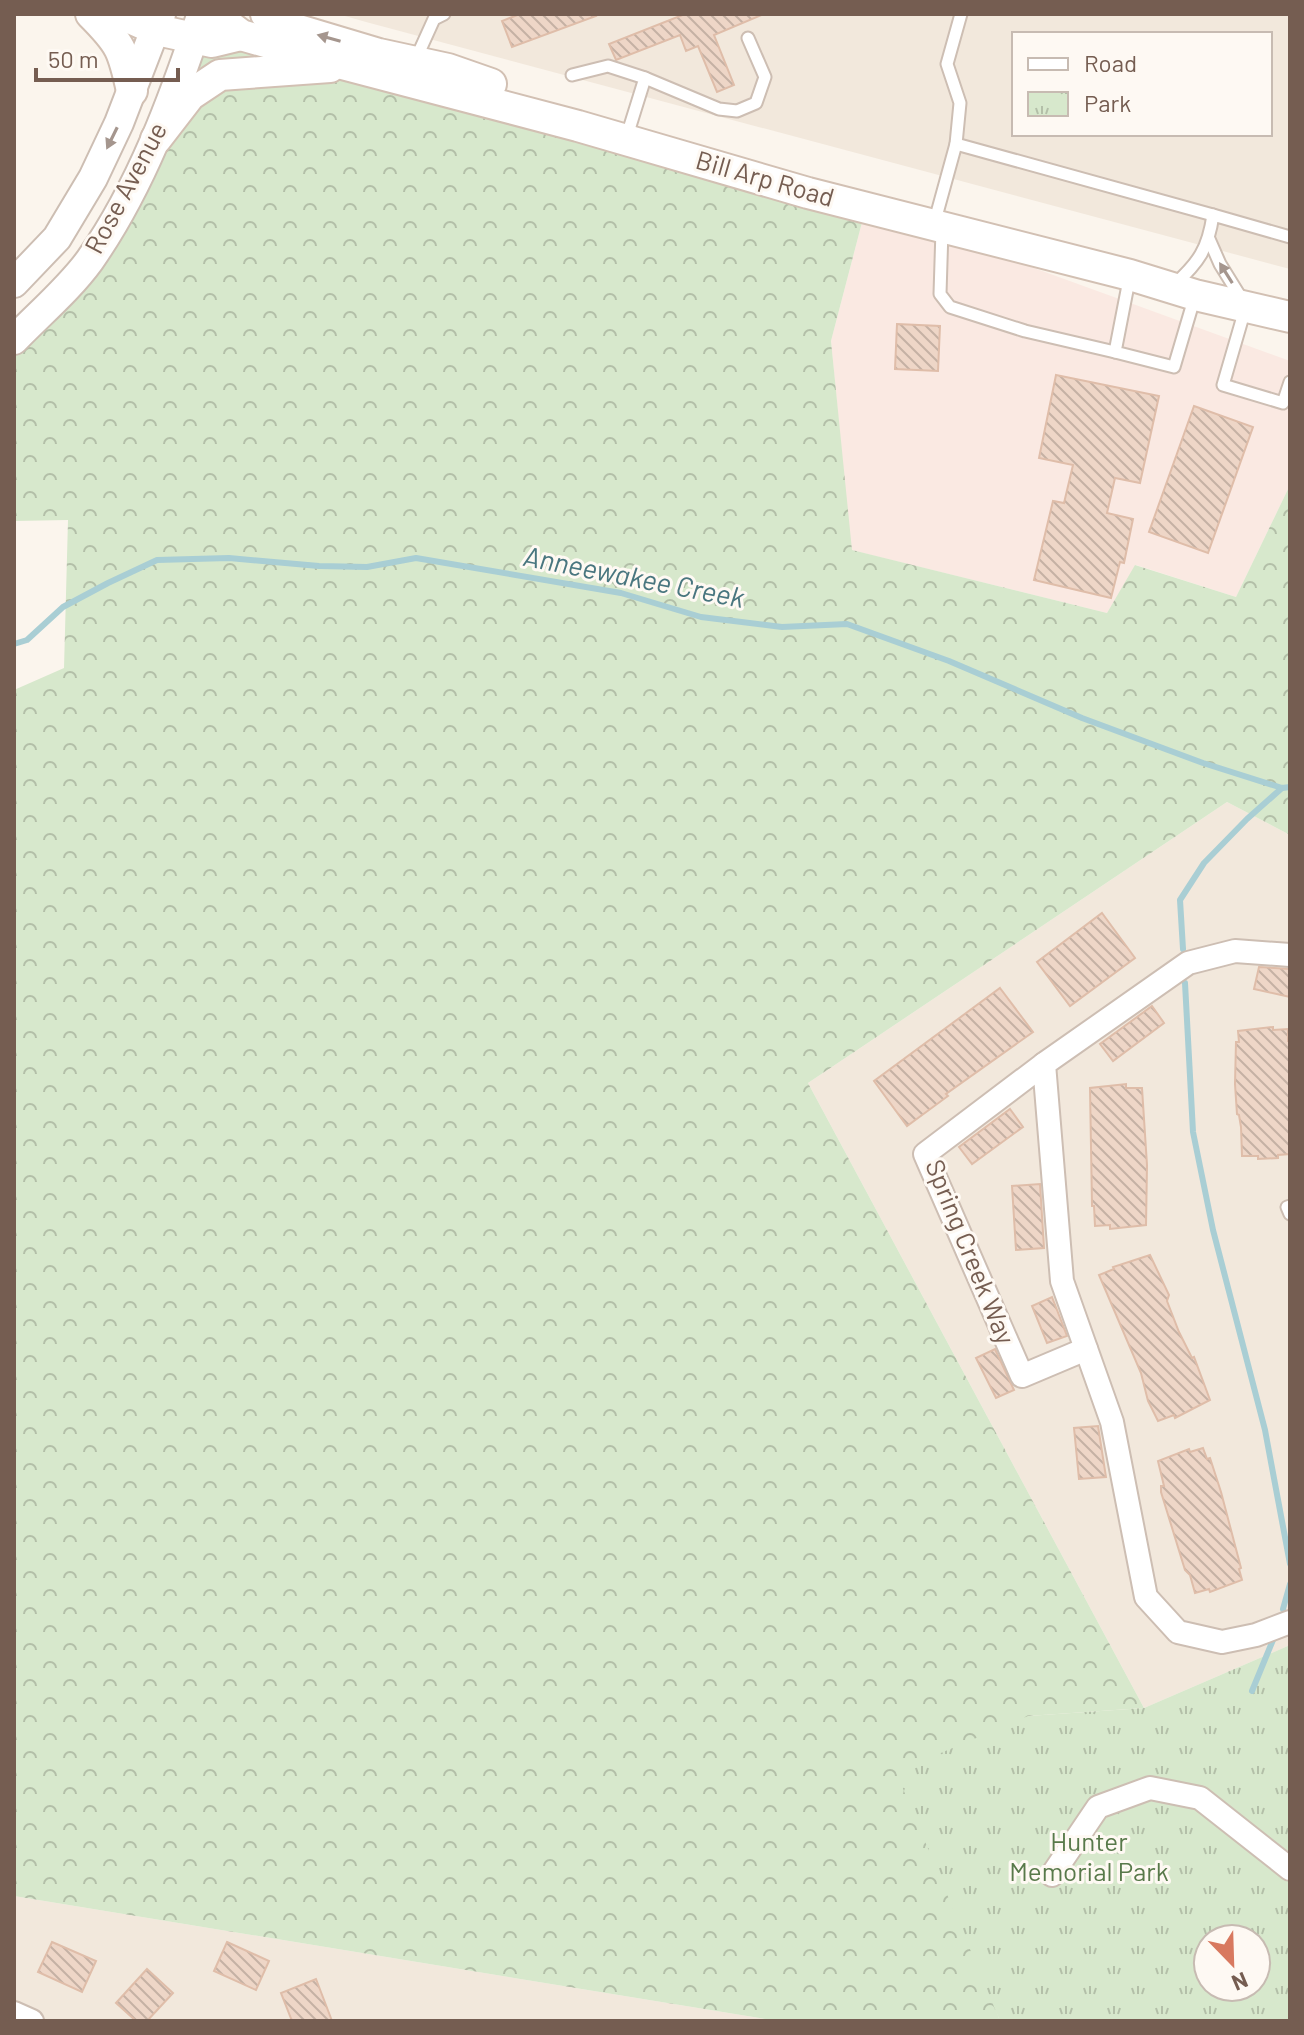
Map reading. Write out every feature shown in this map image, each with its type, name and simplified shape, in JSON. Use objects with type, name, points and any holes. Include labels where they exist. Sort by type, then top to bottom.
[{"type":"main road","points":[[91,14],[117,40],[126,60],[132,91]]},
{"type":"main road","name":"Bill Arp Road","points":[[121,14],[159,22],[201,22],[212,42],[241,35],[808,193],[1290,317]]},
{"type":"main road","points":[[266,14],[282,25],[492,84],[496,104]]},
{"type":"main road","points":[[156,139],[190,95],[220,75],[350,66]]},
{"type":"street","name":"Rose Avenue","points":[[14,283],[57,238],[93,178],[159,22]]},
{"type":"street","name":"Rose Avenue","points":[[14,340],[89,262],[128,197],[156,139],[201,22]]},
{"type":"street","name":"Spring Creek Way","points":[[1086,1349],[1022,1376],[925,1154],[1044,1064],[1188,963],[1235,951],[1290,955]]},
{"type":"street","points":[[1044,1064],[1062,1281],[1112,1422],[1146,1597],[1178,1632],[1222,1642],[1256,1635],[1290,1622]]},
{"type":"street","points":[[1052,1875],[1098,1807],[1150,1788],[1200,1798],[1290,1869]]},
{"type":"street","points":[[14,2013],[32,2021]]},
{"type":"lane","points":[[415,62],[434,19],[444,14]]},
{"type":"lane","points":[[961,14],[947,64],[960,103],[956,144],[938,226],[940,294],[950,307],[1025,331],[1174,367],[1183,291],[1209,239],[1213,215]]},
{"type":"lane","points":[[572,75],[608,66],[719,109],[737,111],[756,103],[765,77],[748,38]]},
{"type":"lane","points":[[625,140],[645,78]]},
{"type":"lane","points":[[956,144],[1290,237]]},
{"type":"lane","points":[[1209,239],[1220,264],[1246,306],[1223,385],[1283,403],[1290,382]]},
{"type":"lane","points":[[1115,352],[1130,275]]},
{"type":"lane","points":[[1290,1206],[1287,1207],[1290,1214]]},
{"type":"shaded area","points":[[338,14],[1290,14],[1290,269]]},
{"type":"shaded area","points":[[866,207],[1290,361],[1290,485],[1236,597],[1136,565],[1107,613],[851,550],[831,341]]},
{"type":"shaded area","points":[[1227,802],[1290,835],[1290,1645],[1144,1708],[808,1083]]},
{"type":"shaded area","points":[[14,1896],[777,2021],[14,2021]]},
{"type":"green space","points":[[194,38],[866,207],[831,341],[852,550],[1107,613],[1135,565],[1236,597],[1290,485],[1290,835],[1227,802],[808,1083],[1144,1708],[1028,1716],[991,1996],[1000,2021],[777,2021],[14,1896],[14,690],[64,668],[68,520],[14,521],[14,340],[89,262]]},
{"type":"green space","name":"Hunter Memorial Park","points":[[1290,1645],[1290,2021],[1000,2021],[896,1772],[1028,1716],[1144,1708]]},
{"type":"building","points":[[520,14],[596,16],[512,47],[502,21]]},
{"type":"building","points":[[685,14],[764,14],[714,35],[734,85],[717,92],[698,46],[686,51],[680,35],[616,60],[609,44]]},
{"type":"building","points":[[897,324],[940,326],[938,371],[895,369]]},
{"type":"building","points":[[1056,375],[1159,396],[1140,483],[1115,478],[1107,513],[1133,519],[1124,563],[1120,562],[1111,598],[1034,580],[1053,501],[1064,503],[1073,465],[1039,458]]},
{"type":"building","points":[[1194,406],[1253,427],[1208,553],[1149,532]]},
{"type":"building","points":[[1102,913],[1135,958],[1070,1006],[1037,962]]},
{"type":"building","points":[[1259,967],[1290,969],[1290,997],[1254,989]]},
{"type":"building","points":[[1000,988],[1033,1032],[907,1126],[874,1081]]},
{"type":"building","points":[[1152,1006],[1164,1023],[1113,1061],[1100,1044]]},
{"type":"building","points":[[1273,1027],[1273,1030],[1288,1029],[1290,1041],[1290,1154],[1258,1159],[1258,1156],[1242,1156],[1235,1084],[1236,1042],[1239,1042],[1238,1031]]},
{"type":"building","points":[[1126,1084],[1126,1088],[1142,1088],[1147,1165],[1146,1225],[1110,1229],[1110,1225],[1095,1226],[1092,1206],[1090,1088]]},
{"type":"building","points":[[1010,1109],[1023,1127],[972,1164],[959,1147]]},
{"type":"building","points":[[1040,1184],[1044,1248],[1016,1250],[1012,1186]]},
{"type":"building","points":[[1150,1255],[1169,1295],[1167,1301],[1179,1332],[1194,1357],[1210,1400],[1175,1418],[1174,1415],[1158,1421],[1099,1275]]},
{"type":"building","points":[[1052,1297],[1067,1336],[1047,1343],[1032,1306]]},
{"type":"building","points":[[995,1349],[1014,1390],[996,1398],[976,1358]]},
{"type":"building","points":[[1098,1426],[1106,1477],[1079,1479],[1074,1428]]},
{"type":"building","points":[[1203,1448],[1207,1459],[1210,1458],[1221,1492],[1242,1580],[1210,1592],[1209,1589],[1195,1593],[1161,1492],[1161,1486],[1164,1486],[1158,1461],[1189,1449],[1190,1452]]},
{"type":"building","points":[[52,1942],[96,1961],[82,1992],[38,1972]]},
{"type":"building","points":[[227,1942],[269,1961],[256,1990],[214,1971]]},
{"type":"building","points":[[147,1969],[173,1993],[147,2021],[136,2021],[116,2003]]},
{"type":"building","points":[[316,1979],[332,2021],[292,2021],[281,1993]]},
{"type":"waterway","name":"Anneewakee Creek","points":[[14,644],[27,640],[63,607],[157,560],[229,558],[367,567],[416,558],[621,593],[701,617],[782,627],[847,624],[949,661],[1082,718],[1203,763],[1282,788],[1290,787]]},
{"type":"waterway","points":[[1183,949],[1180,900],[1204,863],[1282,788]]},
{"type":"waterway","points":[[1185,983],[1193,1132],[1213,1230],[1265,1430],[1290,1564]]},
{"type":"waterway","points":[[1283,1609],[1290,1584]]},
{"type":"waterway","points":[[1252,1691],[1275,1635]]}]
